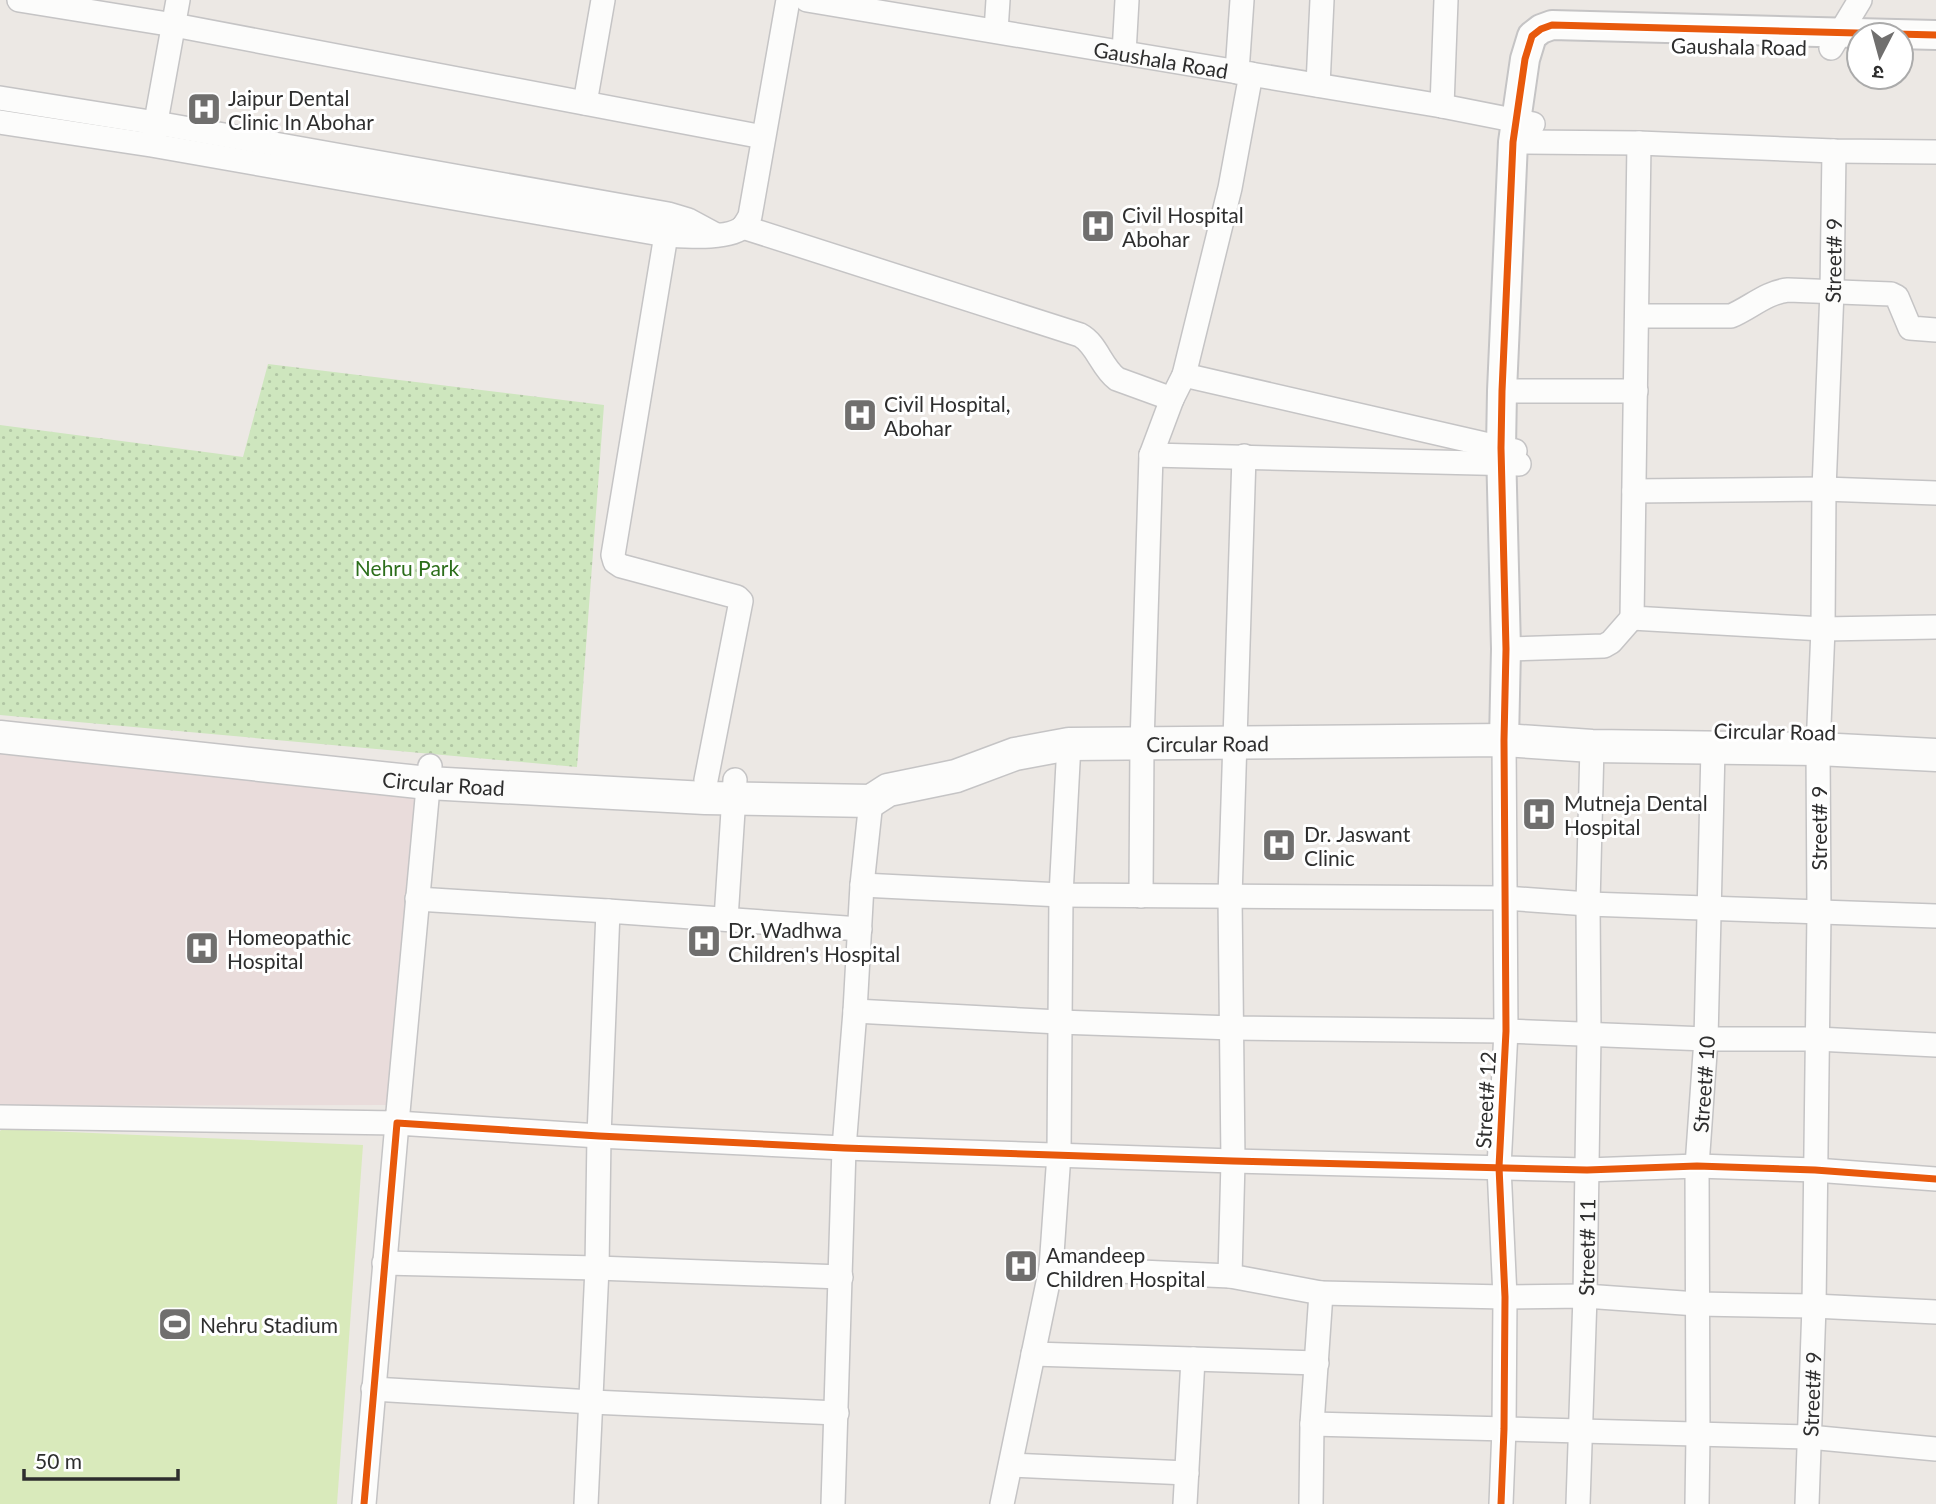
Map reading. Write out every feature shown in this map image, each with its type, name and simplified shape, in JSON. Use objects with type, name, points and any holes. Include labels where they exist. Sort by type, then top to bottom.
[{"type":"main road","name":"Circular Road","points":[[0,720],[429,775]]},
{"type":"main road","name":"Circular Road","points":[[1519,741],[1592,727],[1818,740],[1936,755]]},
{"type":"main road","name":"Circular Road","points":[[0,737],[429,775],[725,786],[871,784],[879,796],[956,776],[1033,749],[1069,744],[1519,741],[1713,749],[1818,740],[1936,736]]},
{"type":"street","points":[[19,0],[174,25],[763,137]]},
{"type":"street","points":[[154,134],[178,0]]},
{"type":"street","points":[[585,103],[603,0]]},
{"type":"street","points":[[0,98],[154,134],[666,235],[733,233],[743,227],[750,216],[788,0]]},
{"type":"street","name":"Gaushala Road","points":[[807,0],[880,6],[996,32],[1442,106],[1523,132],[1525,59],[1532,36],[1552,25],[1843,43],[1936,35]]},
{"type":"street","points":[[996,32],[998,0]]},
{"type":"street","points":[[1124,53],[1127,0]]},
{"type":"street","points":[[1141,896],[1142,744],[1151,456],[1184,375],[1230,188],[1244,73],[1242,0]]},
{"type":"street","points":[[1318,85],[1322,0]]},
{"type":"street","points":[[1442,106],[1446,0]]},
{"type":"street","points":[[1843,43],[1860,0]]},
{"type":"street","points":[[1915,51],[1936,52]]},
{"type":"street","points":[[0,122],[154,134],[668,214],[688,219],[716,235]]},
{"type":"street","points":[[1519,741],[1510,391],[1523,132],[1639,143],[1936,152]]},
{"type":"street","points":[[1515,649],[1604,646],[1611,642],[1632,618],[1639,143]]},
{"type":"street","name":"Street# 9","points":[[1807,1504],[1814,1306],[1818,1039],[1818,740],[1834,151]]},
{"type":"street","points":[[743,227],[1080,335],[1087,339],[1109,373],[1117,379],[1172,399]]},
{"type":"street","points":[[666,235],[612,555],[615,562],[621,566],[737,597],[741,601],[725,786],[726,919]]},
{"type":"street","points":[[1637,317],[1731,316],[1779,291],[1832,291],[1891,294],[1897,297],[1910,328],[1936,330]]},
{"type":"street","points":[[1184,375],[1510,457]]},
{"type":"street","points":[[1510,391],[1636,391]]},
{"type":"street","points":[[1151,456],[1510,457]]},
{"type":"street","points":[[1230,1276],[1233,1028],[1230,897],[1244,456]]},
{"type":"street","points":[[1634,491],[1824,489],[1936,494]]},
{"type":"street","points":[[1632,618],[1823,629],[1936,627]]},
{"type":"street","name":"Street# 12","points":[[1501,1504],[1505,1297],[1499,1167],[1506,1031],[1505,898],[1519,741]]},
{"type":"street","points":[[1002,1504],[1051,1268],[1059,1154],[1061,895],[1069,744]]},
{"type":"street","name":"Street# 11","points":[[1578,1504],[1585,1296],[1592,746]]},
{"type":"street","name":"Street# 10","points":[[1697,1504],[1697,1166],[1706,1039],[1713,749]]},
{"type":"street","points":[[364,1504],[429,775]]},
{"type":"street","points":[[833,1504],[844,1148],[863,885],[879,796]]},
{"type":"street","points":[[863,885],[1061,895],[1505,898],[1588,904],[1936,916]]},
{"type":"street","points":[[417,899],[860,929]]},
{"type":"street","points":[[586,1504],[597,1268],[608,911]]},
{"type":"street","points":[[856,1011],[1233,1028],[1506,1031],[1706,1039],[1818,1039],[1936,1045]]},
{"type":"street","points":[[0,1117],[397,1124],[844,1148],[1587,1170],[1697,1166],[1815,1170],[1936,1179]]},
{"type":"street","points":[[384,1263],[841,1277]]},
{"type":"street","points":[[1051,1268],[1230,1276],[1321,1293],[1585,1296],[1698,1304],[1936,1312]]},
{"type":"street","points":[[1311,1504],[1312,1424],[1321,1293]]},
{"type":"street","points":[[1034,1354],[1317,1363]]},
{"type":"street","points":[[1185,1504],[1193,1359]]},
{"type":"street","points":[[373,1388],[592,1402],[837,1413]]},
{"type":"street","points":[[1312,1424],[1809,1437],[1936,1448]]},
{"type":"street","points":[[1011,1465],[1187,1473]]},
{"type":"shaded area","name":"Homeopathic Hospital","points":[[0,753],[421,791],[386,1105],[0,1106]]},
{"type":"green space","name":"Nehru Park","points":[[268,364],[604,405],[577,767],[0,715],[0,425],[243,457]]},
{"type":"green space","name":"Nehru Stadium","points":[[2,1129],[363,1145],[337,1504],[0,1504]]},
{"type":"cycle path","points":[[1501,1504],[1505,1297],[1499,1167],[1506,1031],[1506,649],[1501,448],[1513,142],[1525,59],[1532,36],[1552,25],[1936,35]]},
{"type":"cycle path","points":[[364,1504],[397,1123],[844,1148],[1587,1170],[1697,1166],[1815,1170],[1936,1179]]},
{"type":"place","name":"Jaipur Dental Clinic In Abohar","points":[[204,109]]},
{"type":"place","name":"Civil Hospital Abohar","points":[[1098,226]]},
{"type":"place","name":"Civil Hospital, Abohar","points":[[860,415]]},
{"type":"place","name":"Mutneja Dental Hospital","points":[[1539,814]]},
{"type":"place","name":"Dr. Jaswant Clinic","points":[[1279,845]]},
{"type":"place","name":"Dr. Wadhwa Children's Hospital","points":[[704,941]]},
{"type":"place","name":"Homeopathic Hospital","points":[[202,948]]},
{"type":"place","name":"Amandeep Children Hospital","points":[[1021,1266]]},
{"type":"place","name":"Nehru Stadium","points":[[175,1324]]}]
